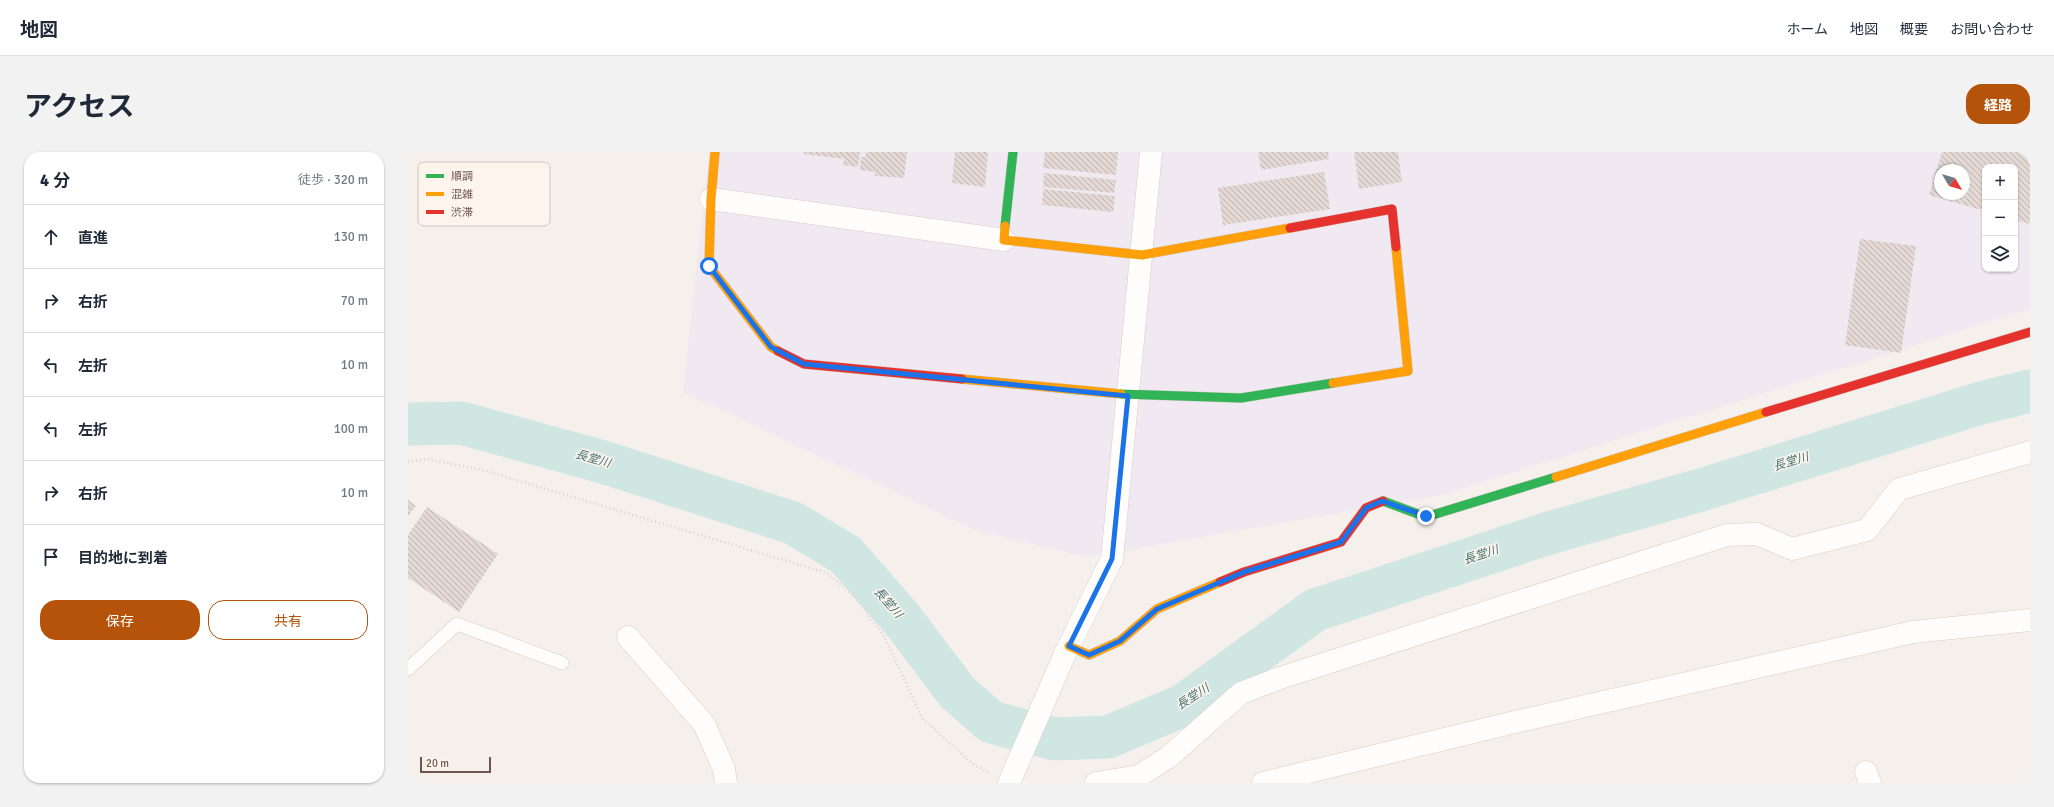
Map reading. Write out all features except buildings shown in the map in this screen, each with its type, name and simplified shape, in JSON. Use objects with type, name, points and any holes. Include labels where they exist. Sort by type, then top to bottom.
[{"type":"street","points":[[711,199],[1004,240],[1142,255],[1392,210],[1408,371],[1241,398],[1128,396],[804,364],[771,347],[709,266],[711,199],[715,152]]},
{"type":"street","points":[[1004,240],[1013,152]]},
{"type":"street","points":[[1011,781],[1067,651],[1112,559],[1151,152]]},
{"type":"street","points":[[1067,651],[1089,655],[1120,641],[1157,609],[1244,572],[1341,542],[1366,508],[1382,501],[1426,516],[2016,335],[2030,332]]},
{"type":"street","points":[[1096,783],[1139,776],[1170,756],[1241,693],[1280,678],[1727,535],[1757,534],[1792,549],[1867,530],[1899,489],[2030,452]]},
{"type":"street","points":[[1263,783],[1515,722],[1913,632],[2030,620]]},
{"type":"street","points":[[628,637],[704,724],[724,769],[726,783]]},
{"type":"lane","points":[[408,669],[457,624],[562,663]]},
{"type":"path","points":[[408,462],[427,459],[483,470],[827,573],[854,596],[883,634],[922,718],[975,766],[1011,781]]},
{"type":"shaded area","points":[[709,152],[2030,152],[2030,309],[1442,495],[1088,557],[977,531],[683,392]]},
{"type":"waterway","name":"長堂川","points":[[408,424],[461,423],[603,462],[793,523],[846,555],[901,618],[957,692],[991,722],[1054,739],[1108,737],[1184,705],[1315,610],[1549,533],[1704,489],[1981,403],[2030,391]]},
{"type":"traffic: fast","points":[[1005,226],[1013,152]]},
{"type":"traffic: fast","points":[[1121,394],[1241,398],[1333,383]]},
{"type":"traffic: fast","points":[[1383,501],[1426,517],[1556,477]]},
{"type":"traffic: slow","points":[[715,152],[711,199],[709,266],[771,347],[778,351]]},
{"type":"traffic: slow","points":[[1005,226],[1004,240],[1142,255],[1290,228]]},
{"type":"traffic: slow","points":[[1333,383],[1408,371],[1396,247]]},
{"type":"traffic: slow","points":[[962,379],[1121,394]]},
{"type":"traffic: slow","points":[[1556,477],[1766,412]]},
{"type":"traffic: slow","points":[[1069,646],[1089,655],[1120,641],[1157,609],[1220,582]]},
{"type":"traffic: jam","points":[[1290,228],[1392,209],[1396,247]]},
{"type":"traffic: jam","points":[[1766,412],[2030,332]]},
{"type":"traffic: jam","points":[[778,351],[804,364],[962,379]]},
{"type":"traffic: jam","points":[[1220,582],[1244,572],[1341,542],[1366,508],[1383,501]]},
{"type":"route","points":[[709,266],[771,347],[804,364],[1128,396],[1112,559],[1069,646],[1089,655],[1120,641],[1157,609],[1244,572],[1341,542],[1366,508],[1382,501],[1426,516]]}]
